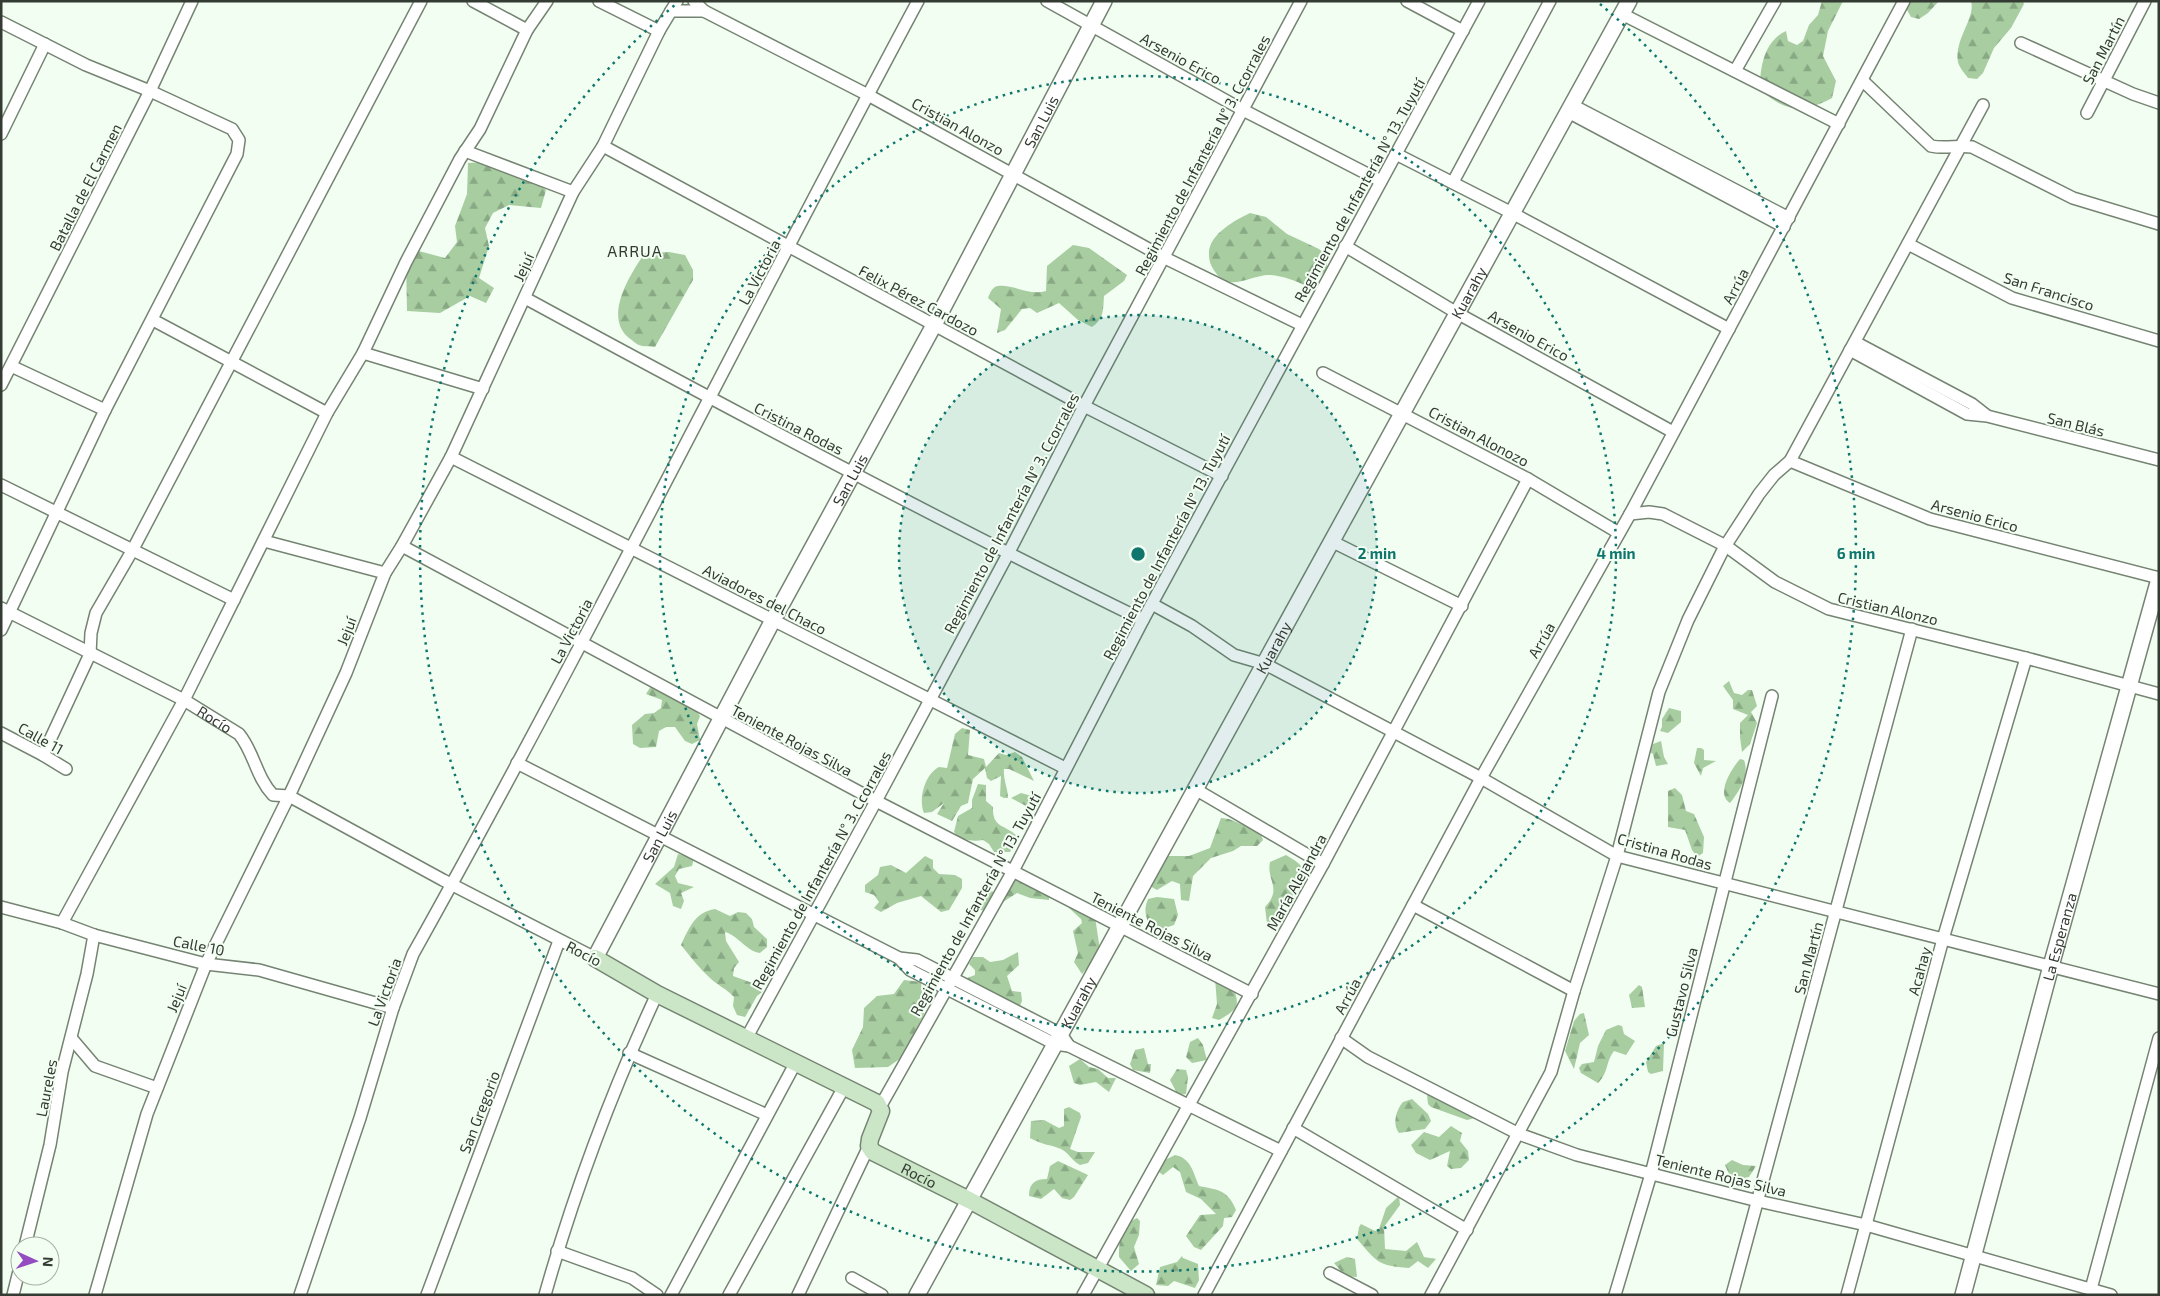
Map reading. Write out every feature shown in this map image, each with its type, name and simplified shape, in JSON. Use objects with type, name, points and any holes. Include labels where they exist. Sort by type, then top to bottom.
[{"type":"main road","name":"Rocío","points":[[595,958],[657,994],[844,1086],[877,1103],[880,1107]]},
{"type":"main road","points":[[869,1146],[881,1111],[880,1107]]},
{"type":"main road","name":"Rocío","points":[[869,1146],[873,1152],[969,1200],[1146,1295]]},
{"type":"street","name":"Batalla de El Carmen","points":[[1,385],[150,91],[192,1]]},
{"type":"street","points":[[43,755],[90,654],[91,633],[96,613],[132,551],[230,361],[421,1]]},
{"type":"street","points":[[472,1],[527,30]]},
{"type":"street","points":[[62,923],[184,700],[327,413],[364,354],[406,262],[465,151],[480,129],[527,30],[547,1]]},
{"type":"street","points":[[599,1],[660,31]]},
{"type":"street","name":"Cristian Alonzo","points":[[694,1],[704,11]]},
{"type":"street","name":"La Victoria","points":[[300,1295],[360,1118],[392,1008],[413,954],[582,643],[918,1]]},
{"type":"street","name":"Arsenio Erico","points":[[1048,1],[1243,110],[1381,181]]},
{"type":"street","name":"San Luis","points":[[595,958],[661,836],[773,620],[934,325],[1012,173],[1104,1]]},
{"type":"street","name":"Regimiento de Infantería N° 3. Ccorrales","points":[[746,1037],[876,801],[1008,554],[1084,406],[1301,1]]},
{"type":"street","points":[[1407,1],[1463,31]]},
{"type":"street","name":"Regimiento de Infantería N° 13. Tuyutí","points":[[880,1107],[1013,871],[1143,620],[1479,1]]},
{"type":"street","points":[[1453,182],[1550,1]]},
{"type":"street","points":[[1735,71],[1776,1]]},
{"type":"street","name":"Arrúa","points":[[1204,1295],[1481,778],[1630,514],[1863,81],[1904,1]]},
{"type":"street","name":"San Martín","points":[[2088,113],[2145,1]]},
{"type":"street","name":"Jejuí","points":[[95,1295],[147,1114],[206,964],[289,796],[346,673],[385,573],[451,457],[526,298],[573,192],[603,146],[674,6]]},
{"type":"street","name":"Cristian Alonzo","points":[[674,6],[704,11],[868,95],[1165,258],[1302,325]]},
{"type":"street","points":[[1626,8],[1735,71],[1839,124]]},
{"type":"street","name":"Kuarahy","points":[[917,1295],[969,1200],[1062,1041],[1120,927],[1626,8]]},
{"type":"street","points":[[1,22],[86,65],[150,91],[232,129],[239,140],[237,154],[105,410],[56,513],[6,610],[1,630]]},
{"type":"street","points":[[2020,43],[2104,81],[2159,103]]},
{"type":"street","points":[[1,134],[45,44]]},
{"type":"street","points":[[1863,81],[1931,146],[1943,148],[1960,145],[1972,147],[2074,198],[2159,224]]},
{"type":"street","points":[[1431,1295],[1551,1072],[1574,991],[1618,856],[1659,692],[1688,620],[1726,546],[1759,494],[1774,475],[1790,461],[1983,105]]},
{"type":"street","points":[[1570,108],[1786,222]]},
{"type":"street","name":"Felix Pérez Cardozo","points":[[603,146],[1084,406],[1222,476]]},
{"type":"street","points":[[465,151],[573,192]]},
{"type":"street","points":[[1396,154],[1512,213],[1729,329]]},
{"type":"street","name":"San Francisco","points":[[1908,244],[2012,298],[2159,341]]},
{"type":"street","name":"Arsenio Erico","points":[[1345,246],[1457,313],[1673,432]]},
{"type":"street","name":"Cristina Rodas","points":[[526,298],[709,398],[1008,554],[1143,620]]},
{"type":"street","points":[[153,320],[327,413]]},
{"type":"street","name":"San Blás","points":[[1853,346],[1972,404],[1987,416],[2159,460]]},
{"type":"street","points":[[364,354],[483,389]]},
{"type":"street","points":[[11,366],[105,410]]},
{"type":"street","name":"Cristian Alonozo","points":[[1323,373],[1402,412],[1528,479],[1619,533]]},
{"type":"street","name":"Aviadores del Chaco","points":[[451,457],[632,547],[929,701],[1065,768]]},
{"type":"street","name":"Arsenio Erico","points":[[1790,461],[1930,520],[2159,579]]},
{"type":"street","name":"María Alejandra","points":[[1083,1295],[1323,864],[1528,479]]},
{"type":"street","points":[[1,485],[234,600]]},
{"type":"street","name":"Cristian Alonzo","points":[[1630,514],[1649,512],[1663,514],[1726,546],[1775,582],[1829,609],[2026,658],[2159,694]]},
{"type":"street","points":[[264,541],[385,573]]},
{"type":"street","points":[[1331,541],[1462,606]]},
{"type":"street","name":"Teniente Rojas Silva","points":[[402,546],[876,801],[1252,994]]},
{"type":"street","name":"La Esperanza","points":[[1963,1295],[2051,966],[2159,579]]},
{"type":"street","name":"Cristina Rodas","points":[[1152,604],[1192,626],[1234,654],[1265,664],[1481,778],[1618,856],[2159,994]]},
{"type":"street","name":"Rocío","points":[[6,610],[184,700],[239,734],[245,741],[260,778],[273,795],[289,796],[452,885],[595,958]]},
{"type":"street","name":"San Martín","points":[[1732,1295],[1912,629]]},
{"type":"street","name":"Acahay","points":[[1847,1295],[1943,939],[2026,658]]},
{"type":"street","name":"Gustavo Silva","points":[[1615,1295],[1650,1174],[1772,696]]},
{"type":"street","name":"Calle 11","points":[[1,733],[66,769]]},
{"type":"street","points":[[518,762],[899,958],[917,960],[953,978],[1062,1041],[1188,1106],[1281,1151]]},
{"type":"street","points":[[1196,789],[1323,864]]},
{"type":"street","points":[[1413,905],[1574,991]]},
{"type":"street","name":"Calle 10","points":[[1,907],[62,923],[94,935],[206,964],[259,970],[392,1008]]},
{"type":"street","name":"Laureles","points":[[28,1236],[50,1145],[62,1072],[72,1039],[94,935]]},
{"type":"street","name":"San Gregorio","points":[[427,1295],[559,941]]},
{"type":"street","points":[[899,958],[910,970],[946,990],[1062,1041]]},
{"type":"street","points":[[545,1295],[557,1251],[610,1102],[629,1053],[657,994]]},
{"type":"street","name":"Teniente Rojas Silva","points":[[1341,1038],[1368,1057],[1519,1134],[1577,1155],[1758,1201],[1866,1225],[2112,1295]]},
{"type":"street","points":[[2091,1289],[2159,1038]]},
{"type":"street","points":[[72,1039],[95,1066],[157,1088]]},
{"type":"street","points":[[629,1053],[767,1115]]},
{"type":"street","points":[[671,1295],[796,1062]]},
{"type":"street","points":[[729,1295],[844,1086]]},
{"type":"street","points":[[1293,1128],[1467,1230]]},
{"type":"street","points":[[798,1295],[869,1146]]},
{"type":"street","points":[[557,1251],[632,1278],[657,1295]]},
{"type":"street","points":[[1330,1273],[1372,1295]]},
{"type":"street","points":[[852,1278],[882,1295]]},
{"type":"green space","points":[[1822,1],[1843,1],[1828,31],[1823,56],[1836,81],[1832,98],[1812,107],[1794,108],[1786,106],[1769,97],[1760,89],[1762,64],[1773,41],[1786,31],[1788,41],[1797,45],[1803,41],[1809,25],[1818,15]]},
{"type":"green space","points":[[1902,1],[1939,1],[1928,13],[1919,19],[1911,17]]},
{"type":"green space","points":[[1971,1],[2023,1],[2024,4],[2011,28],[1994,48],[1983,73],[1977,79],[1968,78],[1958,62],[1959,45],[1971,14]]},
{"type":"green space","points":[[484,162],[532,178],[546,190],[541,208],[509,205],[493,213],[485,228],[489,246],[479,278],[494,288],[486,303],[470,296],[440,313],[407,311],[406,262],[415,250],[445,258],[457,242],[455,226],[467,194],[468,163]]},
{"type":"green space","points":[[1250,213],[1266,217],[1287,234],[1319,249],[1327,256],[1327,270],[1307,286],[1270,275],[1234,282],[1221,279],[1210,263],[1210,245],[1224,228]]},
{"type":"green space","points":[[1073,245],[1089,248],[1127,275],[1124,281],[1104,296],[1102,314],[1099,321],[1092,327],[1078,320],[1059,303],[1037,313],[1030,308],[1022,309],[1005,330],[997,333],[1001,309],[988,298],[990,292],[998,286],[1033,292],[1046,291],[1047,266]]},
{"type":"green space","points":[[669,252],[685,255],[693,270],[693,280],[655,347],[641,346],[629,338],[622,329],[618,319],[622,296],[626,284],[645,253]]},
{"type":"green space","points":[[1729,681],[1734,693],[1742,695],[1748,690],[1752,690],[1757,706],[1751,712],[1757,723],[1750,744],[1742,752],[1740,723],[1748,715],[1733,709],[1733,700],[1723,686]]},
{"type":"green space","points":[[651,686],[668,690],[687,706],[695,709],[700,716],[697,724],[700,740],[692,744],[685,741],[675,727],[666,727],[659,731],[656,747],[640,748],[633,744],[632,725],[645,714],[654,713],[661,708],[662,700],[646,694]]},
{"type":"green space","points":[[1669,708],[1681,711],[1681,722],[1668,733],[1660,731],[1662,719]]},
{"type":"green space","points":[[962,728],[970,730],[968,755],[984,759],[986,767],[999,753],[1006,755],[1015,752],[1022,757],[1034,781],[1009,769],[1004,769],[1008,798],[1004,798],[1000,796],[1001,776],[991,781],[987,778],[985,768],[973,779],[968,803],[961,806],[952,821],[937,814],[944,803],[932,812],[924,813],[922,794],[934,770],[939,767],[947,768],[955,734]]},
{"type":"green space","points":[[1661,741],[1664,757],[1668,764],[1656,766],[1653,754],[1650,752],[1653,744]]},
{"type":"green space","points":[[1697,748],[1704,750],[1704,760],[1716,761],[1703,768],[1701,776],[1694,763]]},
{"type":"green space","points":[[1740,759],[1744,760],[1745,777],[1730,803],[1724,794],[1724,787],[1733,768]]},
{"type":"green space","points":[[978,784],[986,785],[986,801],[993,807],[993,814],[997,823],[1018,837],[1010,852],[994,852],[989,844],[983,840],[967,840],[954,832],[958,816],[972,808],[972,800]]},
{"type":"green space","points":[[1675,788],[1682,795],[1686,811],[1694,814],[1704,837],[1703,853],[1697,857],[1692,850],[1685,830],[1668,827],[1668,791]]},
{"type":"green space","points":[[1021,793],[1039,798],[1033,805],[1026,806],[1011,798]]},
{"type":"green space","points":[[1221,818],[1229,819],[1260,832],[1263,840],[1257,846],[1241,846],[1233,851],[1211,858],[1193,876],[1189,901],[1181,900],[1180,884],[1172,881],[1157,890],[1150,886],[1159,873],[1164,856],[1189,856],[1210,848]]},
{"type":"green space","points":[[678,854],[694,858],[692,866],[679,869],[675,876],[678,883],[694,887],[681,893],[684,901],[681,909],[673,906],[670,893],[655,884],[674,867]]},
{"type":"green space","points":[[1286,855],[1302,867],[1306,879],[1273,921],[1267,924],[1265,907],[1273,895],[1273,884],[1269,869],[1270,862]]},
{"type":"green space","points":[[925,856],[933,860],[933,868],[939,874],[955,875],[962,879],[962,888],[949,910],[941,912],[921,896],[897,903],[881,912],[874,908],[879,902],[874,895],[865,892],[865,885],[878,875],[880,867],[891,865],[906,873]]},
{"type":"green space","points":[[1012,876],[1049,891],[1049,900],[1030,898],[1017,893],[989,911],[980,910],[977,896],[984,890],[996,892]]},
{"type":"green space","points":[[1157,897],[1174,899],[1178,915],[1174,925],[1159,930],[1151,929],[1145,911],[1148,899]]},
{"type":"green space","points":[[1074,902],[1095,917],[1100,950],[1099,955],[1082,974],[1074,962],[1078,953],[1073,931],[1082,923],[1081,919],[1069,908]]},
{"type":"green space","points":[[715,909],[730,916],[738,912],[746,913],[752,919],[754,927],[767,939],[767,947],[760,953],[755,952],[725,932],[726,941],[739,962],[734,968],[733,976],[758,985],[763,991],[757,996],[745,1017],[737,1015],[733,1006],[734,997],[706,974],[681,945],[690,927],[698,917]]},
{"type":"green space","points":[[1018,952],[1019,965],[1007,976],[1012,991],[1021,992],[1022,1001],[1019,1008],[987,993],[977,999],[966,993],[967,978],[975,975],[975,970],[969,964],[973,957],[983,957],[990,962],[1003,960]]},
{"type":"green space","points":[[1215,978],[1231,981],[1237,1000],[1237,1004],[1232,1012],[1219,1020],[1212,1018],[1217,1004]]},
{"type":"green space","points":[[904,980],[921,982],[924,1014],[901,1058],[888,1067],[855,1068],[852,1050],[863,1027],[864,1008],[877,996],[894,994]]},
{"type":"green space","points":[[1639,985],[1642,987],[1645,1007],[1632,1008],[1629,995]]},
{"type":"green space","points":[[1584,1013],[1589,1035],[1580,1043],[1574,1069],[1565,1051],[1574,1021],[1580,1014]]},
{"type":"green space","points":[[1618,1025],[1622,1026],[1624,1034],[1635,1041],[1626,1055],[1614,1051],[1604,1075],[1598,1083],[1581,1073],[1579,1068],[1582,1064],[1594,1062],[1598,1046],[1606,1030]]},
{"type":"green space","points":[[1198,1038],[1203,1045],[1207,1060],[1192,1063],[1186,1057],[1190,1042]]},
{"type":"green space","points":[[1664,1043],[1663,1071],[1651,1074],[1648,1072],[1646,1062],[1656,1046]]},
{"type":"green space","points":[[1144,1048],[1148,1064],[1151,1064],[1150,1073],[1133,1070],[1130,1064],[1135,1050]]},
{"type":"green space","points":[[1080,1059],[1089,1067],[1098,1069],[1108,1078],[1116,1078],[1109,1092],[1096,1082],[1080,1085],[1074,1083],[1069,1066]]},
{"type":"green space","points":[[1177,1069],[1186,1070],[1188,1077],[1186,1094],[1178,1095],[1170,1080]]},
{"type":"green space","points":[[1433,1087],[1437,1087],[1448,1104],[1469,1103],[1475,1110],[1475,1118],[1467,1120],[1431,1107],[1428,1104],[1427,1095]]},
{"type":"green space","points":[[1412,1099],[1428,1114],[1431,1121],[1425,1129],[1399,1133],[1395,1121],[1398,1109],[1403,1102]]},
{"type":"green space","points":[[1069,1107],[1080,1113],[1081,1117],[1070,1149],[1078,1152],[1095,1152],[1088,1163],[1080,1165],[1061,1149],[1030,1138],[1031,1121],[1044,1120],[1059,1128],[1064,1126],[1064,1109]]},
{"type":"green space","points":[[1451,1126],[1462,1133],[1460,1141],[1468,1151],[1469,1160],[1461,1168],[1451,1169],[1447,1166],[1450,1151],[1430,1160],[1416,1153],[1411,1145],[1424,1132],[1439,1137]]},
{"type":"green space","points":[[1175,1155],[1188,1162],[1199,1186],[1222,1192],[1230,1198],[1236,1210],[1232,1217],[1224,1218],[1223,1226],[1201,1250],[1194,1247],[1186,1236],[1200,1215],[1216,1214],[1201,1199],[1186,1192],[1180,1172],[1173,1167],[1163,1175],[1159,1172],[1159,1163]]},
{"type":"green space","points":[[1732,1160],[1743,1165],[1756,1166],[1749,1177],[1740,1179],[1729,1174],[1725,1165]]},
{"type":"green space","points":[[1058,1161],[1088,1175],[1074,1197],[1070,1200],[1062,1198],[1054,1189],[1041,1199],[1029,1196],[1032,1185],[1036,1181],[1047,1179],[1050,1166]]},
{"type":"green space","points":[[1399,1196],[1400,1205],[1384,1227],[1385,1249],[1406,1251],[1417,1242],[1424,1257],[1436,1259],[1428,1268],[1418,1261],[1409,1268],[1384,1264],[1374,1258],[1357,1239],[1361,1224],[1375,1231],[1379,1229],[1386,1208]]},
{"type":"green space","points":[[1137,1218],[1140,1221],[1139,1235],[1134,1247],[1139,1264],[1131,1271],[1119,1257],[1119,1245],[1127,1225]]},
{"type":"green space","points":[[1182,1256],[1198,1264],[1199,1280],[1195,1288],[1174,1281],[1168,1286],[1156,1285],[1160,1267],[1177,1262]]},
{"type":"green space","points":[[1347,1257],[1355,1259],[1357,1277],[1345,1276],[1334,1263]]},
{"type":"district","name":"ARRUA","points":[[635,250]]}]
